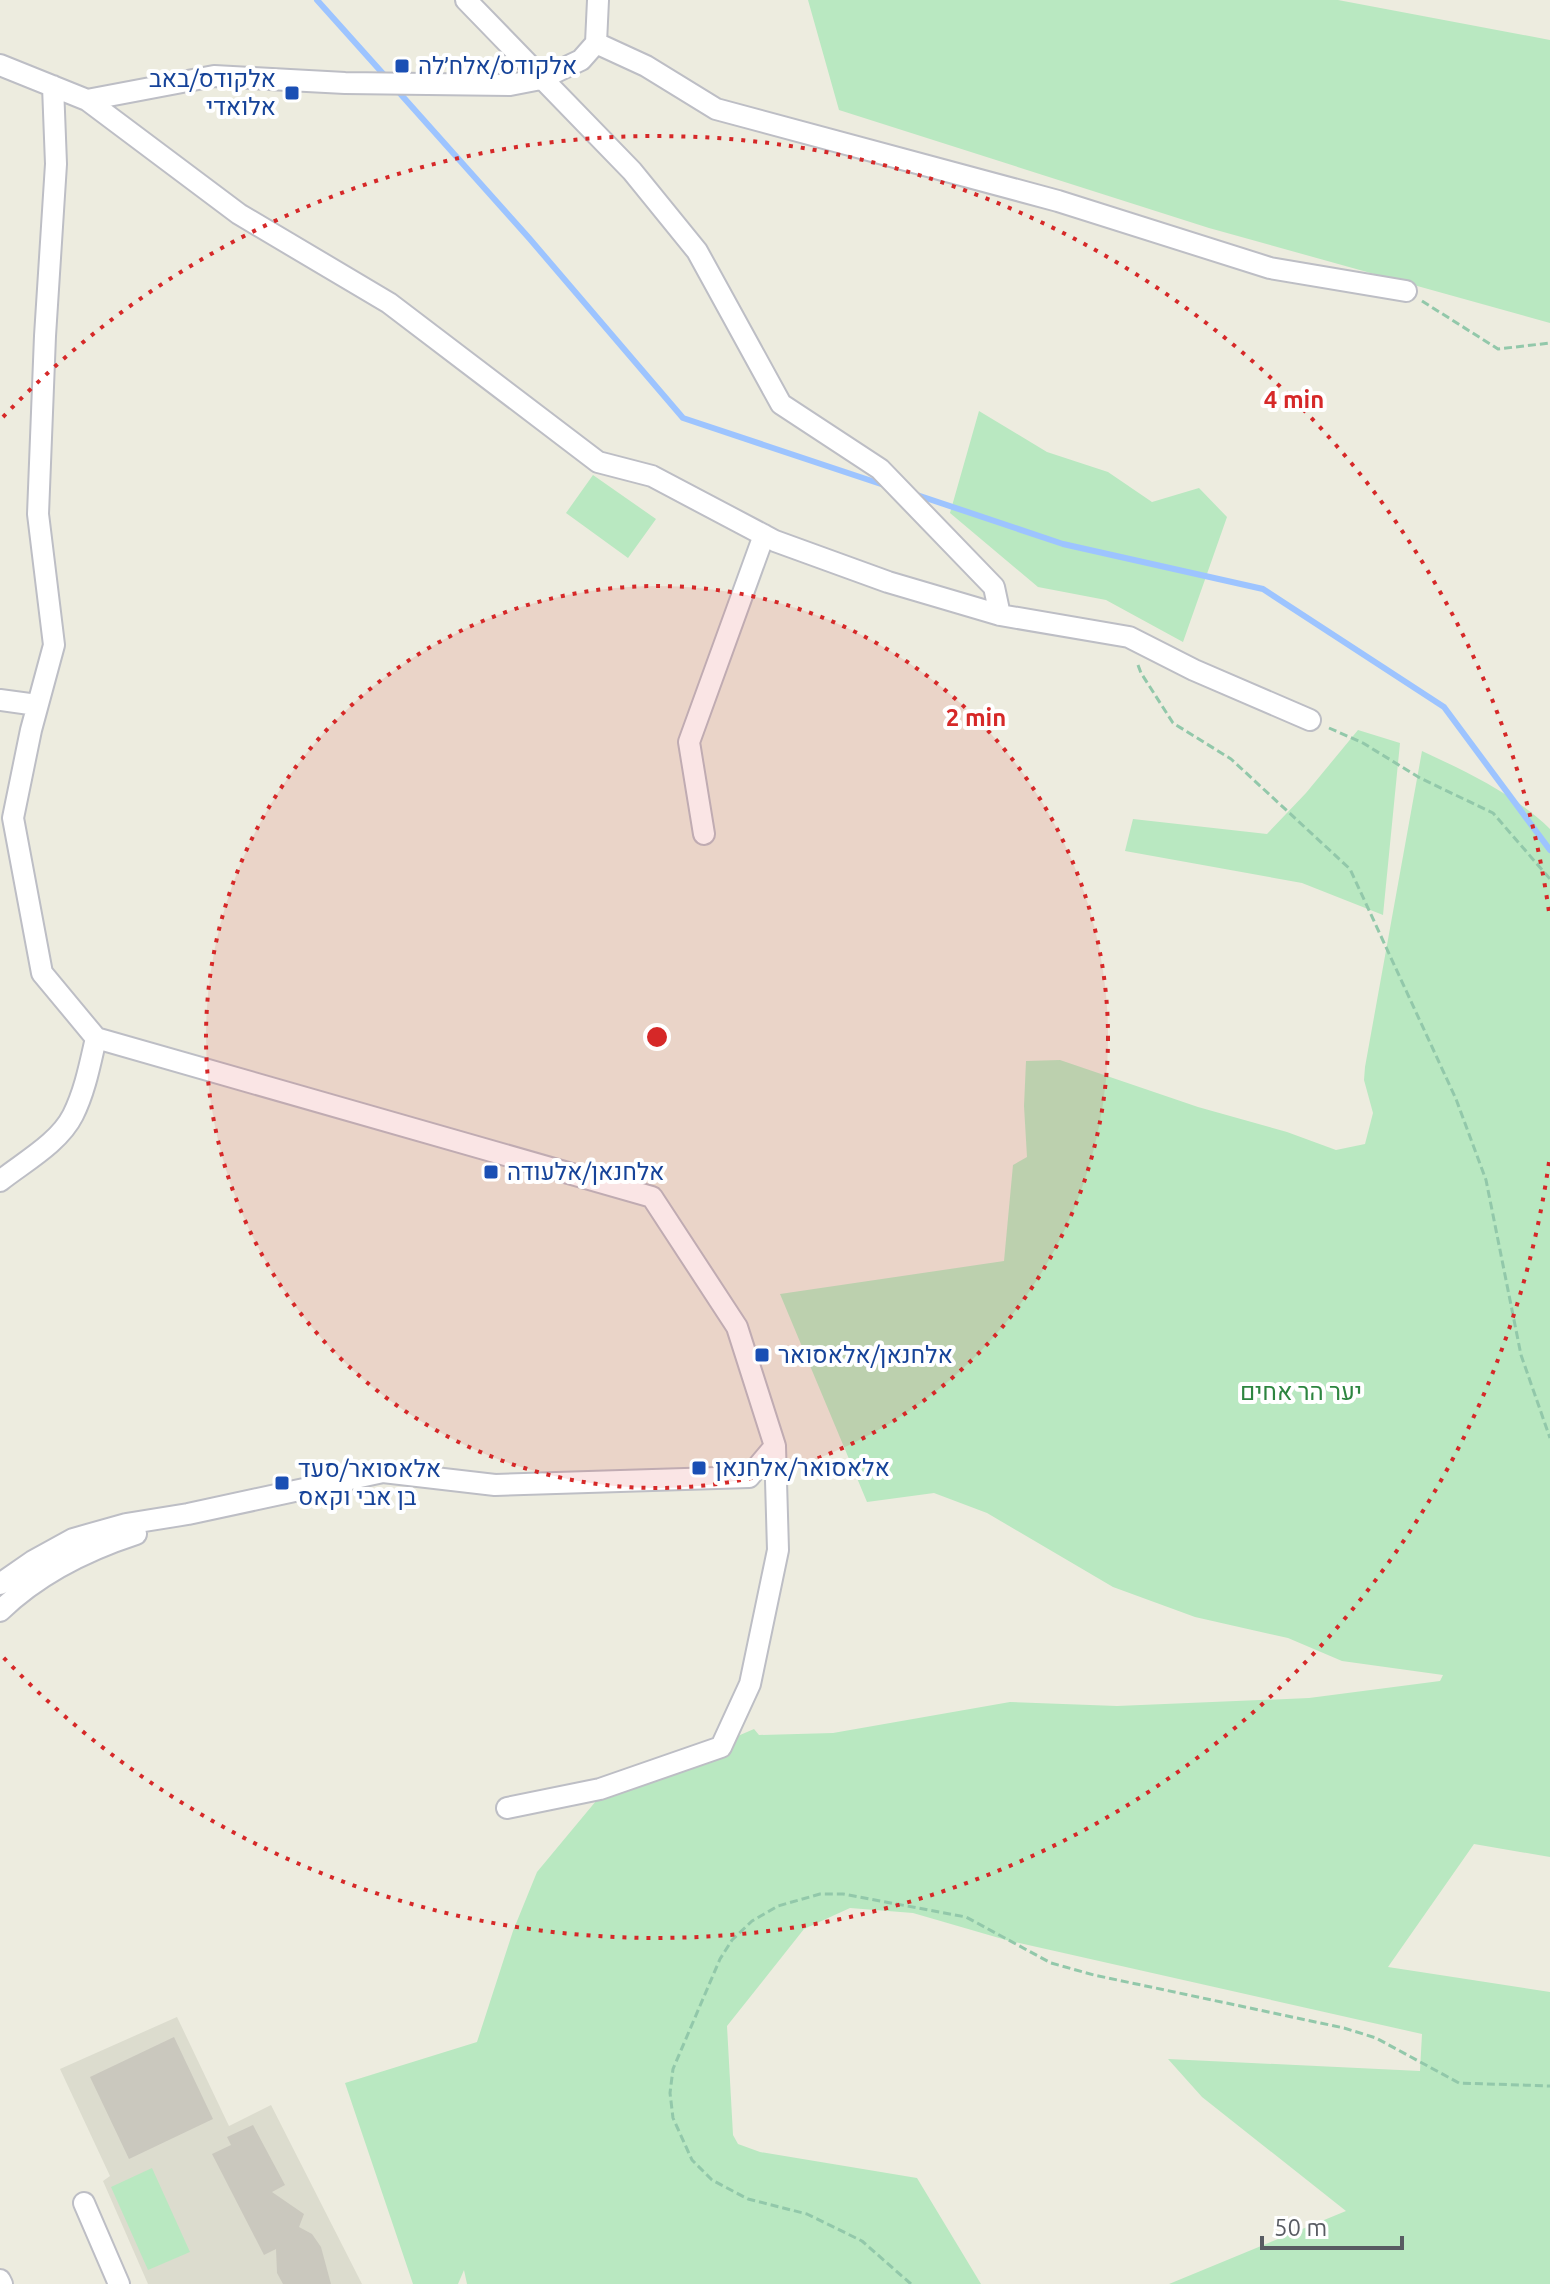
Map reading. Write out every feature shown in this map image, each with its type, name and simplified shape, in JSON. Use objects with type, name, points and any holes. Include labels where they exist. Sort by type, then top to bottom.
[{"type":"street","points":[[466,0],[632,171],[697,251],[781,404],[880,469],[994,587],[1000,615]]},
{"type":"street","points":[[87,100],[214,76],[360,84],[510,85],[541,79],[581,60],[596,43],[598,0]]},
{"type":"street","points":[[596,43],[646,66],[716,109],[1058,201],[1270,268],[1406,291]]},
{"type":"street","points":[[0,65],[87,100],[239,214],[389,303],[598,462],[652,476],[764,535],[888,582],[1000,615],[1129,637],[1194,670],[1310,720]]},
{"type":"street","points":[[53,86],[56,164],[38,514],[54,645],[37,705],[13,818],[7,826],[42,973],[96,1038],[652,1197],[737,1327],[775,1446],[778,1550],[750,1684],[721,1747],[600,1789],[507,1808]]},
{"type":"street","points":[[704,834],[689,742],[764,535]]},
{"type":"street","points":[[0,700],[37,705]]},
{"type":"street","points":[[0,1181],[54,1140],[72,1117],[85,1086],[96,1038]]},
{"type":"street","points":[[0,1584],[73,1539],[126,1524],[188,1514],[383,1472],[495,1485],[749,1477],[775,1446]]},
{"type":"street","points":[[0,1611],[15,1597],[67,1562],[188,1514]]},
{"type":"street","points":[[84,2203],[119,2284]]},
{"type":"path","points":[[1406,291],[1498,349],[1550,343]]},
{"type":"path","points":[[1129,637],[1141,673],[1173,723],[1231,759],[1350,869],[1456,1099],[1486,1180],[1521,1355],[1550,1438]]},
{"type":"path","points":[[1310,720],[1363,743],[1420,778],[1493,813],[1550,879]]},
{"type":"path","points":[[911,2284],[862,2241],[807,2214],[748,2199],[712,2180],[692,2160],[673,2118],[670,2093],[673,2069],[720,1959],[732,1940],[752,1921],[778,1906],[820,1894],[843,1894],[966,1917],[1051,1963],[1094,1975],[1344,2028],[1376,2038],[1459,2083],[1550,2086]]},
{"type":"shaded area","points":[[177,2017],[229,2126],[271,2105],[362,2284],[148,2284],[103,2181],[110,2176],[60,2069]]},
{"type":"green space","points":[[808,0],[1338,0],[1550,40],[1550,323],[1209,228],[839,110]]},
{"type":"green space","points":[[979,411],[1047,452],[1108,472],[1152,502],[1199,488],[1227,517],[1183,642],[1106,600],[1038,587],[950,513]]},
{"type":"green space","points":[[593,475],[656,519],[628,558],[566,513]]},
{"type":"green space","points":[[1358,730],[1400,743],[1383,915],[1302,883],[1125,851],[1133,819],[1267,834]]},
{"type":"green space","name":"יער הר אחים","points":[[1422,751],[1506,794],[1550,829],[1550,1857],[1474,1844],[1388,1967],[1550,1992],[1550,2284],[1169,2284],[1346,2211],[1202,2097],[1168,2059],[1420,2071],[1422,2034],[1006,1940],[913,1913],[850,1908],[804,1929],[727,2026],[733,2135],[738,2144],[760,2152],[917,2178],[981,2284],[467,2284],[464,2270],[458,2284],[413,2284],[345,2083],[477,2042],[513,1931],[537,1872],[601,1795],[754,1729],[759,1735],[833,1733],[1010,1702],[1117,1706],[1309,1698],[1440,1681],[1443,1675],[1342,1661],[1288,1638],[1195,1617],[1113,1587],[987,1513],[934,1493],[867,1502],[780,1294],[1004,1261],[1013,1165],[1027,1157],[1024,1106],[1026,1061],[1060,1060],[1336,1150],[1365,1144],[1373,1113],[1364,1080],[1365,1067]]},
{"type":"green space","points":[[152,2168],[190,2252],[148,2270],[111,2187]]},
{"type":"building","points":[[174,2037],[213,2119],[129,2159],[90,2077]]},
{"type":"building","points":[[253,2125],[285,2185],[272,2192],[304,2214],[299,2227],[312,2234],[321,2247],[331,2284],[283,2284],[277,2273],[276,2249],[264,2255],[212,2154],[231,2145],[227,2137]]},
{"type":"waterway","points":[[317,0],[386,77]]},
{"type":"waterway","points":[[396,89],[683,418],[884,485]]},
{"type":"waterway","points":[[914,494],[1063,544],[1263,589],[1444,707],[1550,850]]},
{"type":"place","name":"אלקודס/אלח׳לה","points":[[402,66]]},
{"type":"place","name":"אלקודס/באב אלואדי","points":[[292,93]]},
{"type":"place","name":"אלחנאן/אלעודה","points":[[491,1172]]},
{"type":"place","name":"אלחנאן/אלאסואר","points":[[762,1355]]},
{"type":"place","name":"אלאסואר/אלחנאן","points":[[699,1468]]},
{"type":"place","name":"אלאסואר/סעד בן אבי וקאס","points":[[282,1483]]}]
